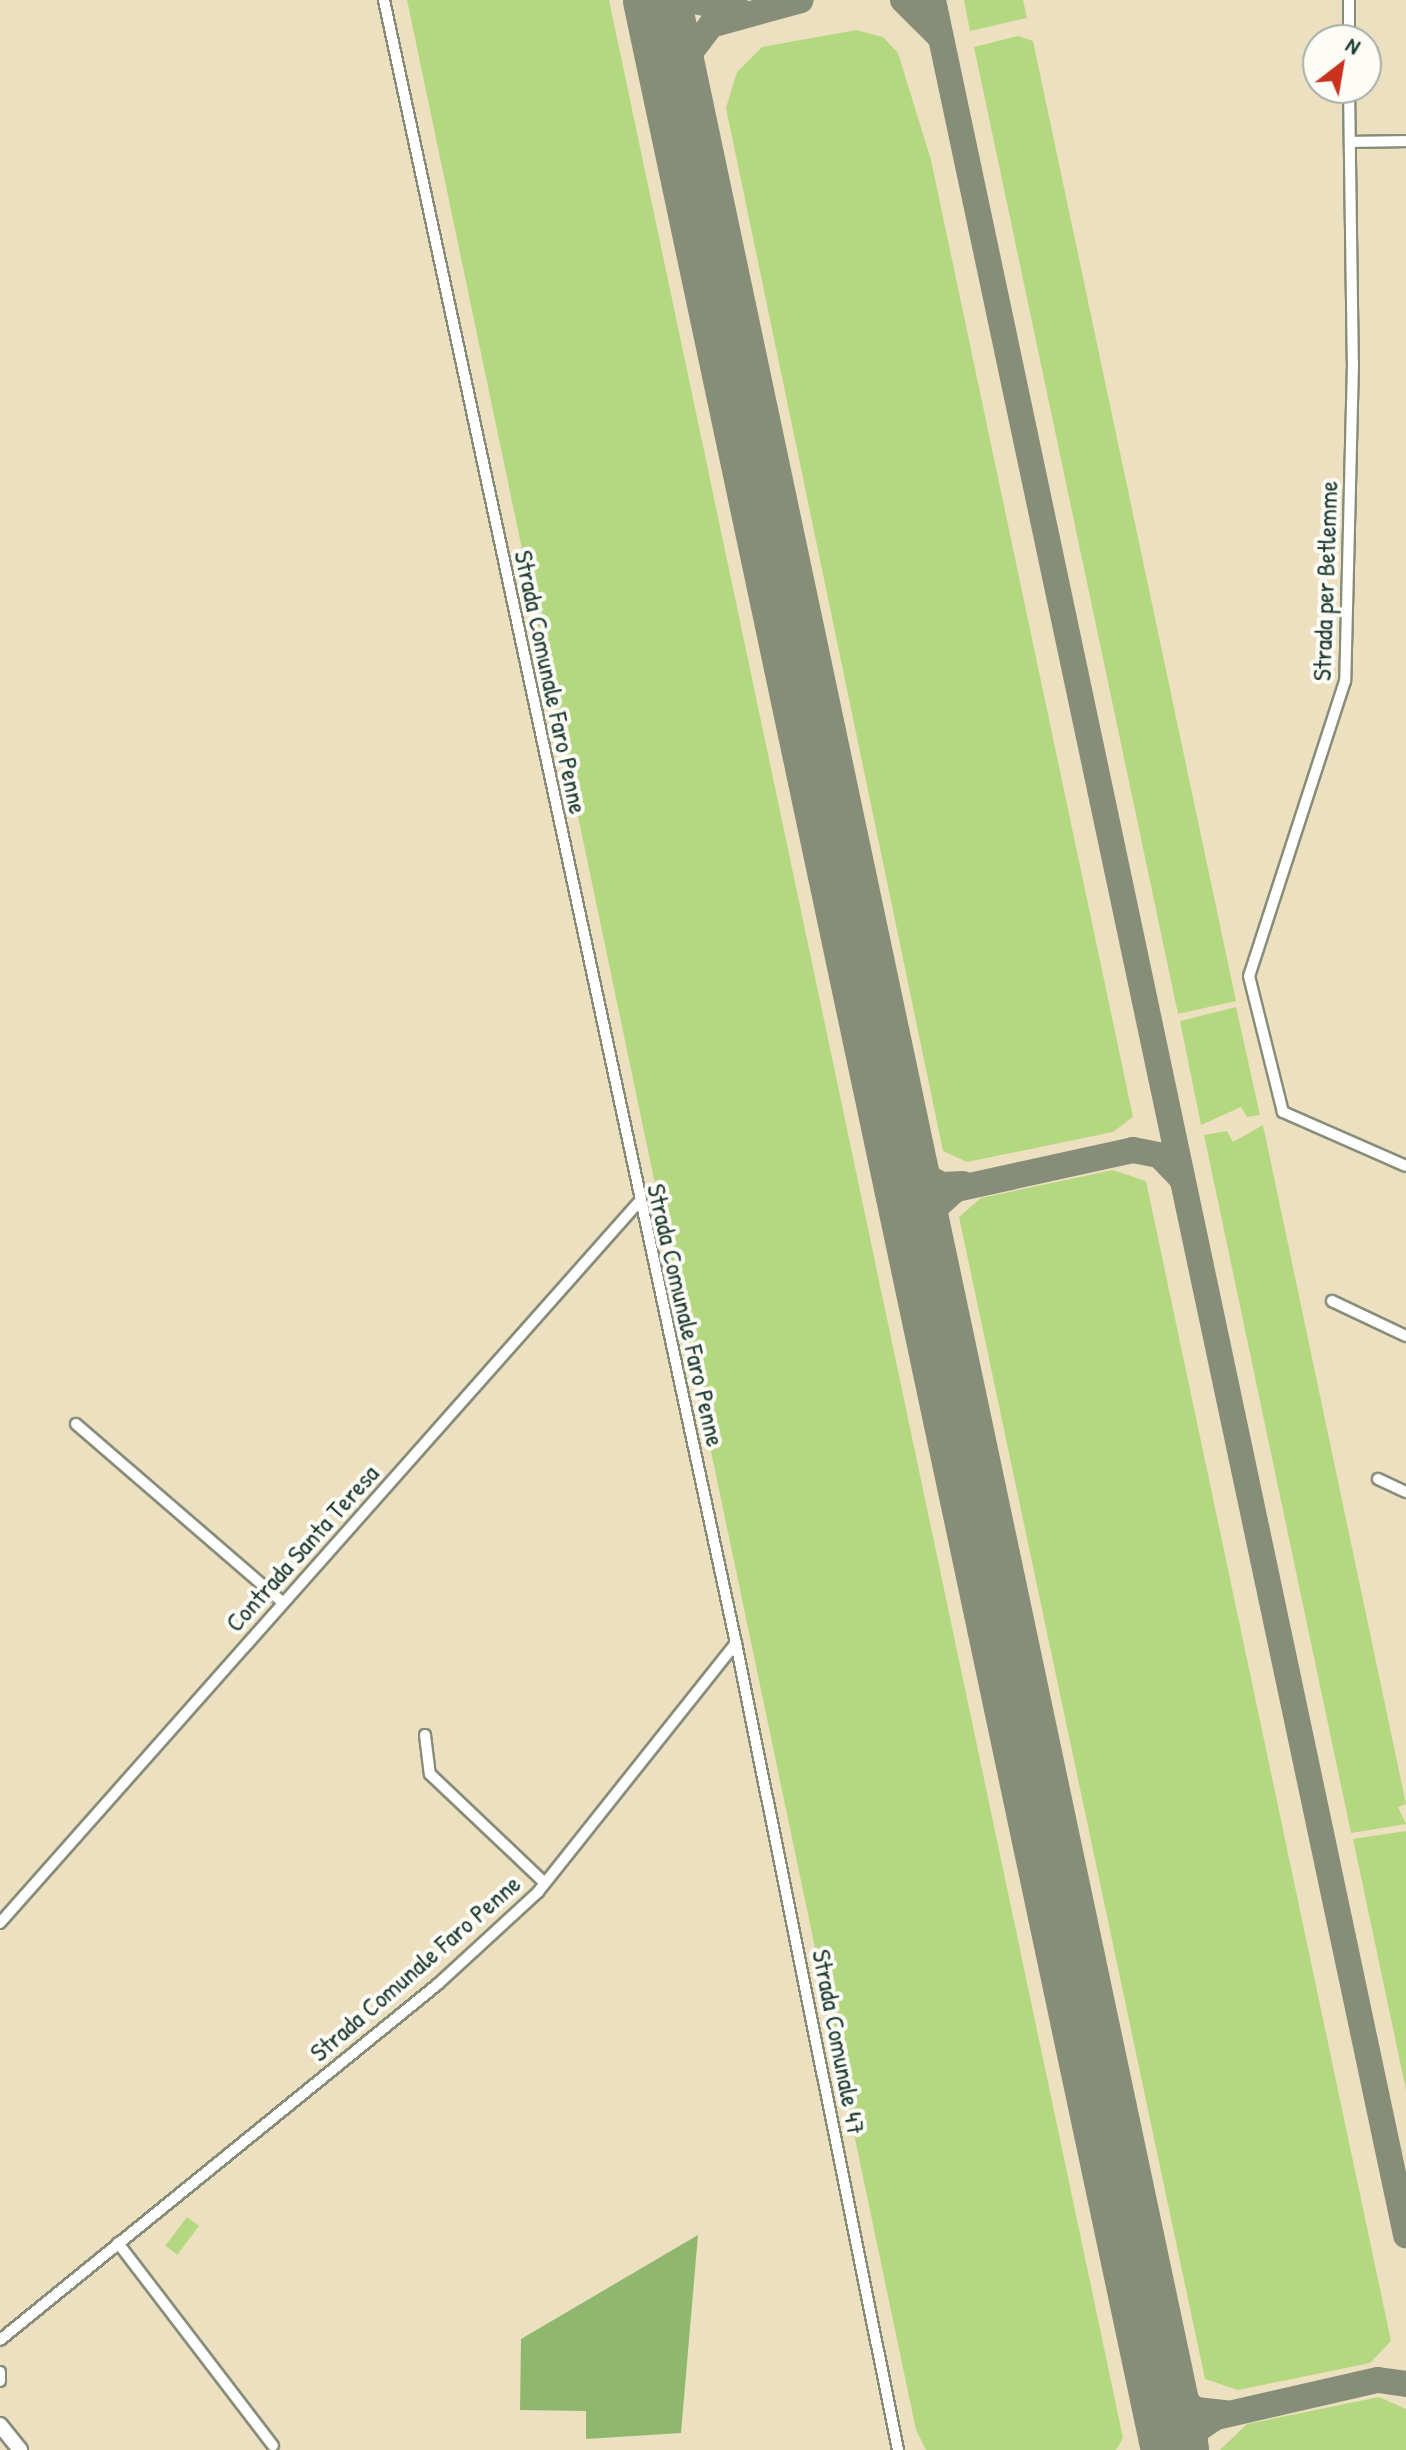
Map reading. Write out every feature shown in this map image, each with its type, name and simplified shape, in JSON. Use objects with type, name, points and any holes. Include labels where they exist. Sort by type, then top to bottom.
[{"type":"street","name":"Strada Comunale Faro Penne","points":[[0,2340],[438,1984],[545,1883],[736,1643],[638,1203],[384,0]]},
{"type":"street","points":[[1349,0],[1349,24]]},
{"type":"street","name":"Strada per Betlemme","points":[[1350,104],[1345,681],[1249,966],[1283,1112],[1406,1166]]},
{"type":"street","points":[[1351,142],[1406,141]]},
{"type":"street","name":"Contrada Santa Teresa","points":[[0,1923],[638,1203]]},
{"type":"street","points":[[1332,1301],[1406,1336]]},
{"type":"street","points":[[76,1424],[282,1602]]},
{"type":"street","points":[[1378,1479],[1406,1492]]},
{"type":"street","name":"Strada Comunale 47","points":[[736,1643],[898,2450]]},
{"type":"street","points":[[425,1735],[430,1774],[545,1883]]},
{"type":"street","points":[[118,2243],[273,2446]]},
{"type":"street","points":[[0,2372],[0,2381]]},
{"type":"street","points":[[0,2425],[20,2450]]},
{"type":"green space","points":[[407,0],[609,0],[1123,2438],[1116,2450],[926,2450],[916,2430]]},
{"type":"green space","points":[[964,0],[1023,0],[1027,18],[970,31]]},
{"type":"green space","points":[[856,30],[883,37],[898,53],[931,160],[1133,1117],[1113,1132],[967,1162],[943,1151],[726,108],[737,72],[762,47]]},
{"type":"green space","points":[[1018,36],[1033,41],[1236,1001],[1178,1014],[974,47]]},
{"type":"green space","points":[[1236,1007],[1260,1115],[1247,1117],[1241,1107],[1201,1125],[1180,1021]]},
{"type":"green space","points":[[1263,1125],[1406,1804],[1398,1807],[1406,1824],[1351,1833],[1204,1135],[1227,1131],[1233,1142]]},
{"type":"green space","points":[[1113,1170],[1146,1181],[1391,2341],[1370,2363],[1238,2390],[1205,2379],[959,1217],[981,1198]]},
{"type":"green space","points":[[1406,1831],[1406,2090],[1353,1839]]},
{"type":"green space","points":[[187,2217],[199,2226],[177,2255],[165,2246]]},
{"type":"green space","points":[[698,2235],[681,2433],[586,2439],[586,2411],[520,2410],[521,2339]]},
{"type":"green space","points":[[1379,2397],[1406,2409],[1406,2450],[1220,2450],[1247,2424]]},
{"type":"taxiway","points":[[691,0],[740,11]]},
{"type":"taxiway","points":[[676,93],[680,66],[711,25],[801,0]]},
{"type":"taxiway","points":[[903,0],[938,35]]},
{"type":"taxiway","points":[[933,0],[1406,2235]]},
{"type":"taxiway","points":[[895,1128],[920,1173],[942,1185],[963,1184]]},
{"type":"taxiway","points":[[924,1263],[928,1214],[956,1189],[1133,1150],[1159,1155],[1182,1179]]},
{"type":"taxiway","points":[[1152,2344],[1178,2396],[1196,2410],[1226,2413]]},
{"type":"taxiway","points":[[1189,2450],[1198,2429],[1216,2417],[1378,2380],[1406,2384]]},
{"type":"runway","points":[[657,0],[1175,2450]]}]
